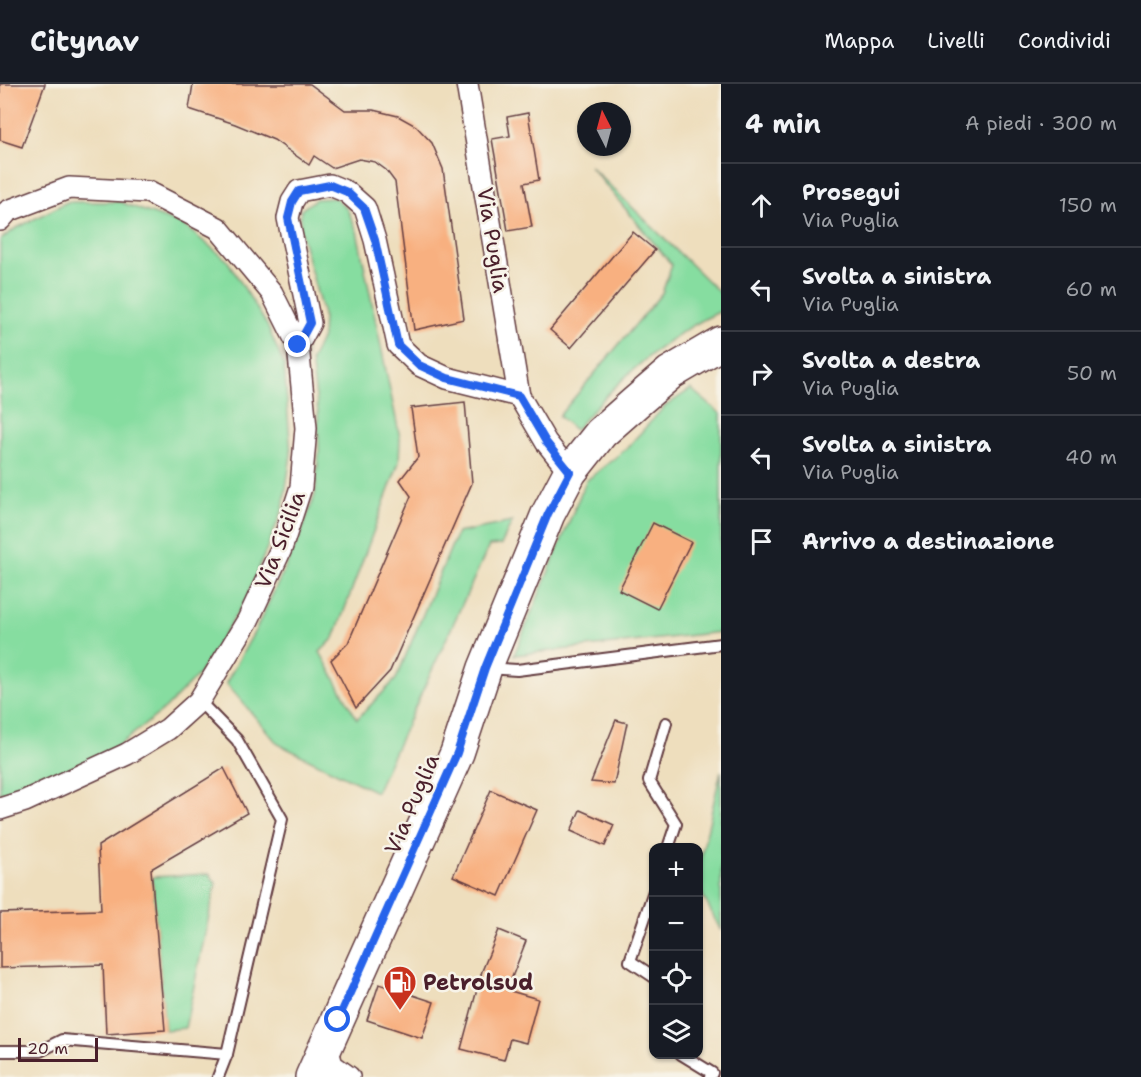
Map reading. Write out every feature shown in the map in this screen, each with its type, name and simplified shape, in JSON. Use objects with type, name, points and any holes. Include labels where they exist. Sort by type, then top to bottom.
[{"type":"main road","name":"Via Puglia","points":[[312,1077],[457,753],[485,668],[548,514],[570,472],[602,433],[670,373],[721,344]]},
{"type":"main road","name":"Via Puglia","points":[[292,1077],[350,949],[436,745],[485,668]]},
{"type":"street","name":"Via Puglia","points":[[467,84],[519,396],[546,442],[570,472]]},
{"type":"street","points":[[298,345],[310,323],[288,218],[292,202],[299,191],[330,185],[347,192],[364,208],[375,240],[398,345],[419,365],[447,378],[519,396]]},
{"type":"street","name":"Via Sicilia","points":[[0,220],[8,211],[69,188],[148,192],[218,228],[272,293],[298,345],[306,428],[301,488],[281,549],[248,620],[199,701],[168,729],[127,754],[25,801],[0,809]]},
{"type":"street","points":[[338,1020],[329,1054],[332,1065],[349,1077]]},
{"type":"lane","points":[[485,668],[517,670],[721,644]]},
{"type":"lane","points":[[199,701],[237,740],[282,819],[227,1054],[218,1077]]},
{"type":"lane","points":[[666,723],[649,781],[676,824],[670,843]]},
{"type":"lane","points":[[649,973],[630,961],[652,897]]},
{"type":"lane","points":[[0,1051],[40,1051],[62,1040],[227,1054]]},
{"type":"lane","points":[[689,1059],[712,1073],[710,1077]]},
{"type":"green space","points":[[590,166],[721,294],[721,311],[700,321],[660,347],[624,378],[575,430],[559,416],[662,293],[672,265]]},
{"type":"green space","points":[[335,198],[347,209],[357,231],[400,438],[399,462],[334,638],[320,652],[357,719],[396,679],[457,533],[512,522],[501,545],[489,546],[376,792],[278,744],[226,683],[257,627],[299,539],[315,495],[319,453],[318,412],[311,360],[322,337],[323,315],[300,230],[301,210],[316,199]]},
{"type":"green space","points":[[67,202],[120,202],[183,225],[227,260],[267,325],[284,365],[291,454],[283,509],[246,599],[200,673],[166,708],[115,748],[37,784],[0,794],[0,240],[15,229]]},
{"type":"green space","points":[[691,389],[721,414],[721,632],[514,655],[586,481],[626,449],[664,407]]},
{"type":"green space","points":[[721,771],[721,931],[703,896],[703,848]]},
{"type":"green space","points":[[209,874],[216,883],[185,1028],[165,1030],[152,877]]},
{"type":"building","points":[[0,84],[45,84],[22,147],[0,140]]},
{"type":"building","points":[[193,84],[310,84],[345,110],[373,110],[398,116],[416,126],[432,143],[443,169],[464,319],[414,330],[395,182],[386,170],[375,162],[359,159],[332,168],[314,156],[309,165],[274,140],[189,109]]},
{"type":"building","points":[[528,113],[539,180],[524,183],[532,227],[508,231],[492,139],[510,136],[507,117]]},
{"type":"building","points":[[633,232],[655,250],[571,348],[550,330]]},
{"type":"building","points":[[465,402],[472,483],[390,671],[356,708],[331,660],[348,643],[411,496],[400,480],[418,457],[411,408]]},
{"type":"building","points":[[653,523],[691,542],[657,609],[619,590]]},
{"type":"building","points":[[616,720],[627,723],[614,784],[591,782]]},
{"type":"building","points":[[224,768],[247,813],[151,869],[165,1030],[106,1034],[103,965],[0,968],[0,913],[101,910],[98,846]]},
{"type":"building","points":[[491,790],[537,810],[499,896],[453,876]]},
{"type":"building","points":[[580,810],[614,825],[605,846],[571,831]]},
{"type":"building","points":[[499,930],[526,941],[507,990],[538,999],[526,1043],[510,1039],[504,1060],[461,1049],[482,971]]},
{"type":"building","points":[[379,984],[434,1002],[422,1038],[367,1020]]},
{"type":"place","name":"Petrolsud","points":[[400,1011]]},
{"type":"route","points":[[298,345],[310,323],[288,218],[292,202],[299,191],[330,185],[347,192],[364,208],[375,240],[398,345],[419,365],[447,378],[519,396],[546,442],[570,472],[548,514],[485,668],[457,753],[338,1020]]}]
